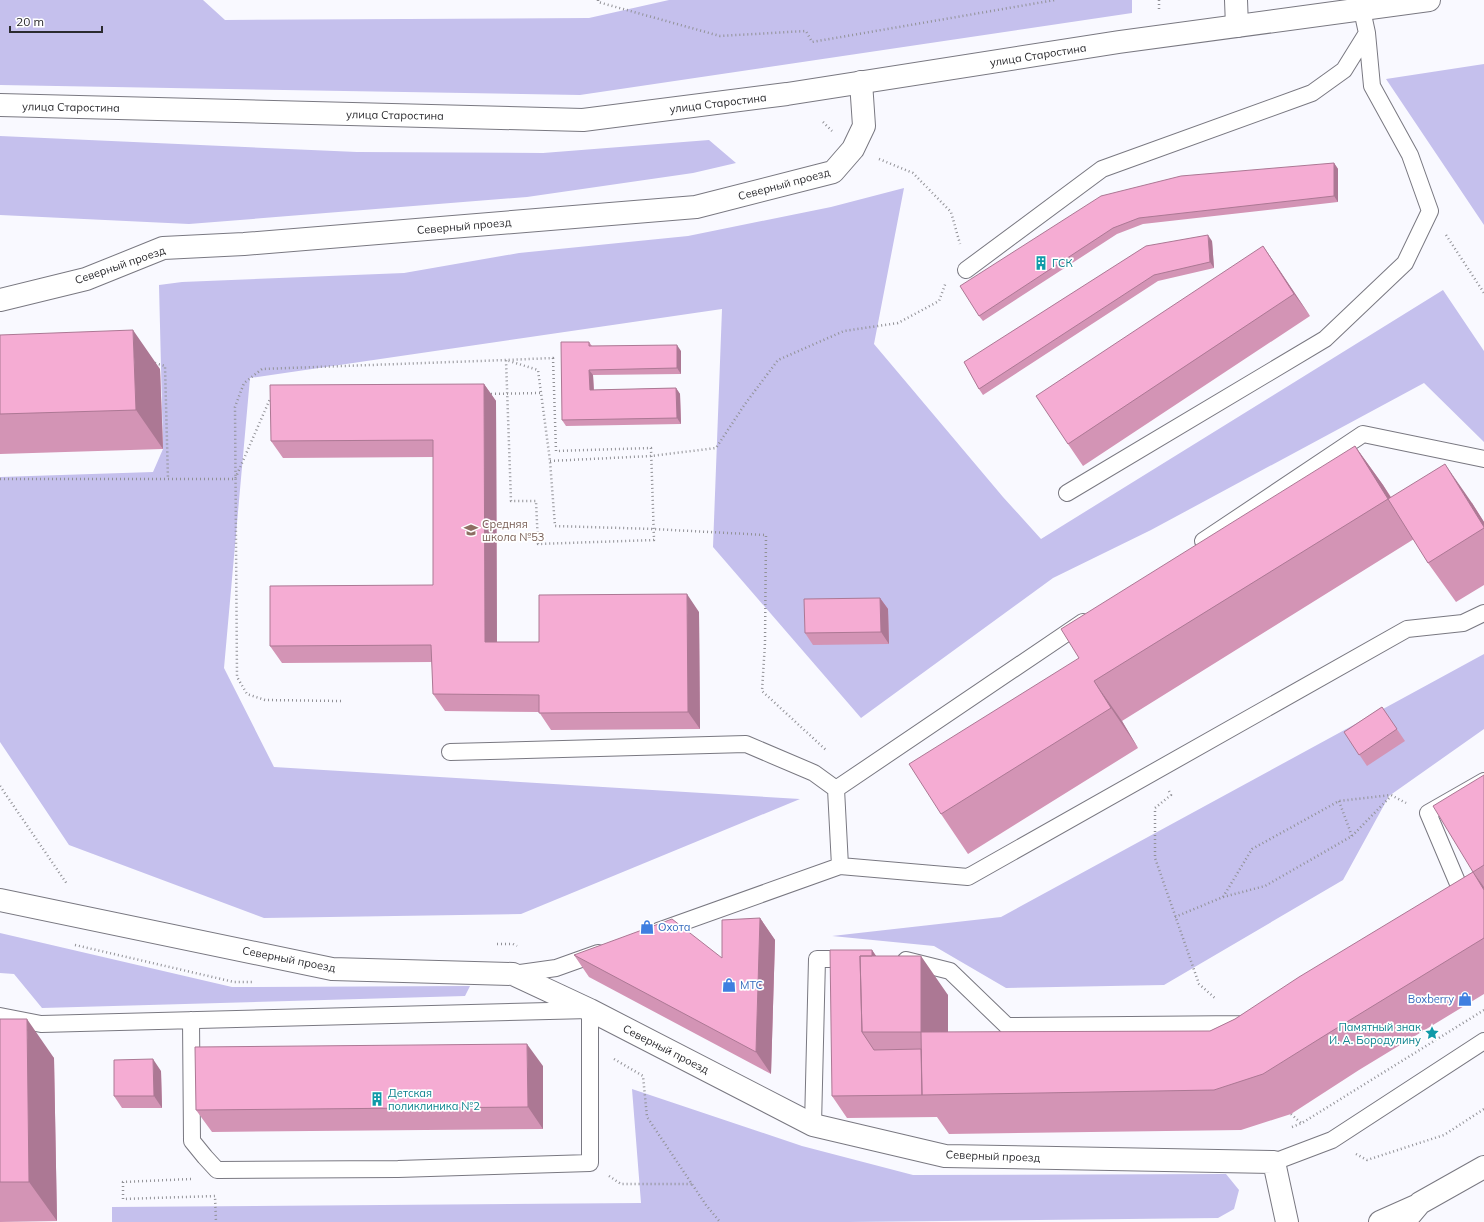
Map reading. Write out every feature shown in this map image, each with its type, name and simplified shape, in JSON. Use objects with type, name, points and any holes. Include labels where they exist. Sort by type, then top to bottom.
[{"type":"street","points":[[1236,0],[1237,26]]},
{"type":"street","name":"улица Старостина","points":[[0,105],[583,120],[786,94],[1119,42],[1429,0]]},
{"type":"street","name":"Северный проезд","points":[[0,300],[86,279],[163,248],[244,244],[696,207],[833,172],[854,149],[864,126],[860,82]]},
{"type":"street","name":"Северный проезд","points":[[0,900],[332,969],[513,974],[590,1010],[813,1125],[945,1156],[1274,1162]]},
{"type":"street","points":[[1274,1162],[1287,1222]]},
{"type":"street","points":[[1380,1222],[1420,1203],[1484,1167]]},
{"type":"street","points":[[1404,1222],[1420,1203]]},
{"type":"lane","points":[[1067,493],[1325,339],[1405,263],[1430,210],[1410,155],[1372,86],[1367,33],[1362,10]]},
{"type":"lane","points":[[966,270],[1102,169],[1312,93],[1344,70],[1367,33]]},
{"type":"lane","points":[[1191,549],[1363,434],[1484,459]]},
{"type":"lane","points":[[646,936],[840,866],[968,877],[1407,629],[1463,623],[1484,613]]},
{"type":"lane","points":[[836,789],[1092,616]]},
{"type":"lane","points":[[450,752],[746,744],[814,773],[836,789]]},
{"type":"lane","points":[[1450,906],[1464,898],[1428,813],[1484,781]]},
{"type":"lane","points":[[836,789],[840,866]]},
{"type":"lane","points":[[513,974],[556,968],[608,949]]},
{"type":"lane","points":[[813,1125],[817,959],[868,959]]},
{"type":"lane","points":[[890,960],[905,960],[950,971],[1007,1026],[1251,1020]]},
{"type":"lane","points":[[0,1016],[41,1024],[191,1020],[590,1010],[590,1163],[398,1169],[217,1170],[204,1157],[192,1141],[191,1020]]},
{"type":"lane","points":[[1274,1162],[1332,1140],[1484,1041]]},
{"type":"path","points":[[598,0],[598,2],[720,36],[806,31],[812,42],[1055,0]]},
{"type":"path","points":[[823,122],[854,149],[913,173],[951,212],[961,246]]},
{"type":"path","points":[[1430,210],[1484,293]]},
{"type":"path","points":[[550,461],[651,456],[716,448],[745,404],[778,360],[844,331],[898,323],[939,301],[947,280]]},
{"type":"path","points":[[341,701],[265,700],[247,694],[236,677],[235,407],[244,383],[262,369],[553,358],[556,451],[651,448],[654,540],[538,544],[536,501],[511,501],[506,360]]},
{"type":"path","points":[[506,360],[538,370],[550,461],[555,526],[766,535],[765,643],[762,691],[831,756]]},
{"type":"path","points":[[151,363],[165,366],[168,479]]},
{"type":"path","points":[[483,394],[541,393]]},
{"type":"path","points":[[235,479],[270,399],[278,399]]},
{"type":"path","points":[[0,479],[235,479]]},
{"type":"path","points":[[1158,770],[1171,795],[1155,808],[1155,858],[1198,984],[1251,1020]]},
{"type":"path","points":[[0,786],[66,884],[73,886]]},
{"type":"path","points":[[1175,917],[1223,897],[1265,886],[1352,836],[1391,795]]},
{"type":"path","points":[[1223,897],[1252,849],[1339,801],[1391,795],[1428,813]]},
{"type":"path","points":[[1339,801],[1352,836]]},
{"type":"path","points":[[490,944],[513,944],[519,947]]},
{"type":"path","points":[[1288,1129],[1302,1123],[1484,1010]]},
{"type":"path","points":[[1444,1135],[1484,1109]]},
{"type":"path","points":[[1291,1114],[1302,1123]]},
{"type":"path","points":[[647,1117],[692,1184],[720,1222]]},
{"type":"path","points":[[197,1178],[123,1182],[123,1199],[215,1196],[216,1222]]},
{"type":"path","points":[[621,1184],[692,1184]]},
{"type":"shaded area","points":[[0,0],[203,0],[225,20],[589,18],[669,0],[1132,0],[1132,13],[580,95],[0,85]]},
{"type":"shaded area","points":[[1484,64],[1484,225],[1386,79]]},
{"type":"shaded area","points":[[0,136],[357,152],[543,153],[709,140],[736,163],[693,173],[527,197],[189,224],[0,215]]},
{"type":"shaded area","points":[[904,188],[874,344],[1003,497],[1041,539],[1443,290],[1484,351],[1484,442],[1424,383],[1151,530],[1053,578],[861,718],[713,547],[722,309],[250,378],[224,668],[274,767],[800,799],[521,914],[264,918],[69,845],[0,742],[0,477],[153,472],[163,449],[159,285],[182,282],[404,273],[519,253],[688,236],[831,207]]},
{"type":"shaded area","points":[[1484,654],[1484,729],[1389,796],[1343,880],[1164,985],[1006,988],[934,946],[832,936],[1001,917]]},
{"type":"shaded area","points":[[0,933],[232,987],[470,986],[465,996],[42,1008],[14,974],[0,973]]},
{"type":"shaded area","points":[[632,1089],[802,1146],[913,1175],[1226,1174],[1239,1190],[1234,1209],[1218,1218],[849,1222],[112,1222],[112,1207],[641,1203]]},
{"type":"building","name":"ГСК","points":[[1334,163],[1334,196],[1139,218],[1113,228],[979,316],[960,286],[1101,196],[1181,176]]},
{"type":"building","name":"ГСК","points":[[1208,235],[1210,262],[1154,275],[979,389],[964,362],[1146,246]]},
{"type":"building","points":[[1263,246],[1294,294],[1068,444],[1036,396]]},
{"type":"building","points":[[133,330],[136,410],[0,414],[0,335]]},
{"type":"building","points":[[561,342],[589,342],[589,346],[677,345],[677,368],[589,370],[590,390],[676,388],[677,418],[562,420]]},
{"type":"building","name":"Средняя школа №53","points":[[484,384],[485,642],[539,642],[539,595],[687,594],[688,712],[539,713],[539,695],[433,694],[431,645],[270,646],[270,586],[433,585],[433,440],[271,441],[270,385]]},
{"type":"building","points":[[1355,446],[1388,499],[1094,681],[1111,708],[941,814],[909,764],[1079,658],[1061,629]]},
{"type":"building","points":[[1445,464],[1484,528],[1428,563],[1388,499]]},
{"type":"building","points":[[880,598],[881,632],[805,633],[804,599]]},
{"type":"building","points":[[1382,707],[1397,729],[1359,755],[1344,732]]},
{"type":"building","points":[[1484,775],[1484,865],[1473,872],[1433,806]]},
{"type":"building","points":[[1473,872],[1484,890],[1484,938],[1263,1074],[1214,1090],[922,1095],[921,1032],[1210,1031],[1235,1019],[1299,977]]},
{"type":"building","points":[[760,918],[756,1052],[574,955],[672,919],[722,958],[722,920]]},
{"type":"building","points":[[830,950],[872,950],[872,956],[860,956],[862,1032],[874,1050],[921,1049],[922,1095],[832,1096]]},
{"type":"building","points":[[860,956],[921,956],[921,1032],[862,1032]]},
{"type":"building","points":[[0,1019],[27,1019],[29,1182],[0,1182]]},
{"type":"building","name":"Детская поликлиника №2","points":[[527,1044],[528,1107],[196,1110],[195,1047]]},
{"type":"building","points":[[153,1059],[154,1096],[114,1096],[114,1060]]},
{"type":"place","name":"ГСК","points":[[1041,263]]},
{"type":"place","name":"Средняя школа №53","points":[[471,530]]},
{"type":"place","name":"Охота","points":[[647,927]]},
{"type":"place","name":"МТС","points":[[729,985]]},
{"type":"place","name":"Boxberry","points":[[1465,999]]},
{"type":"place","name":"Памятный знак И. А. Бородулину","points":[[1432,1033]]},
{"type":"place","name":"Детская поликлиника №2","points":[[377,1099]]}]
